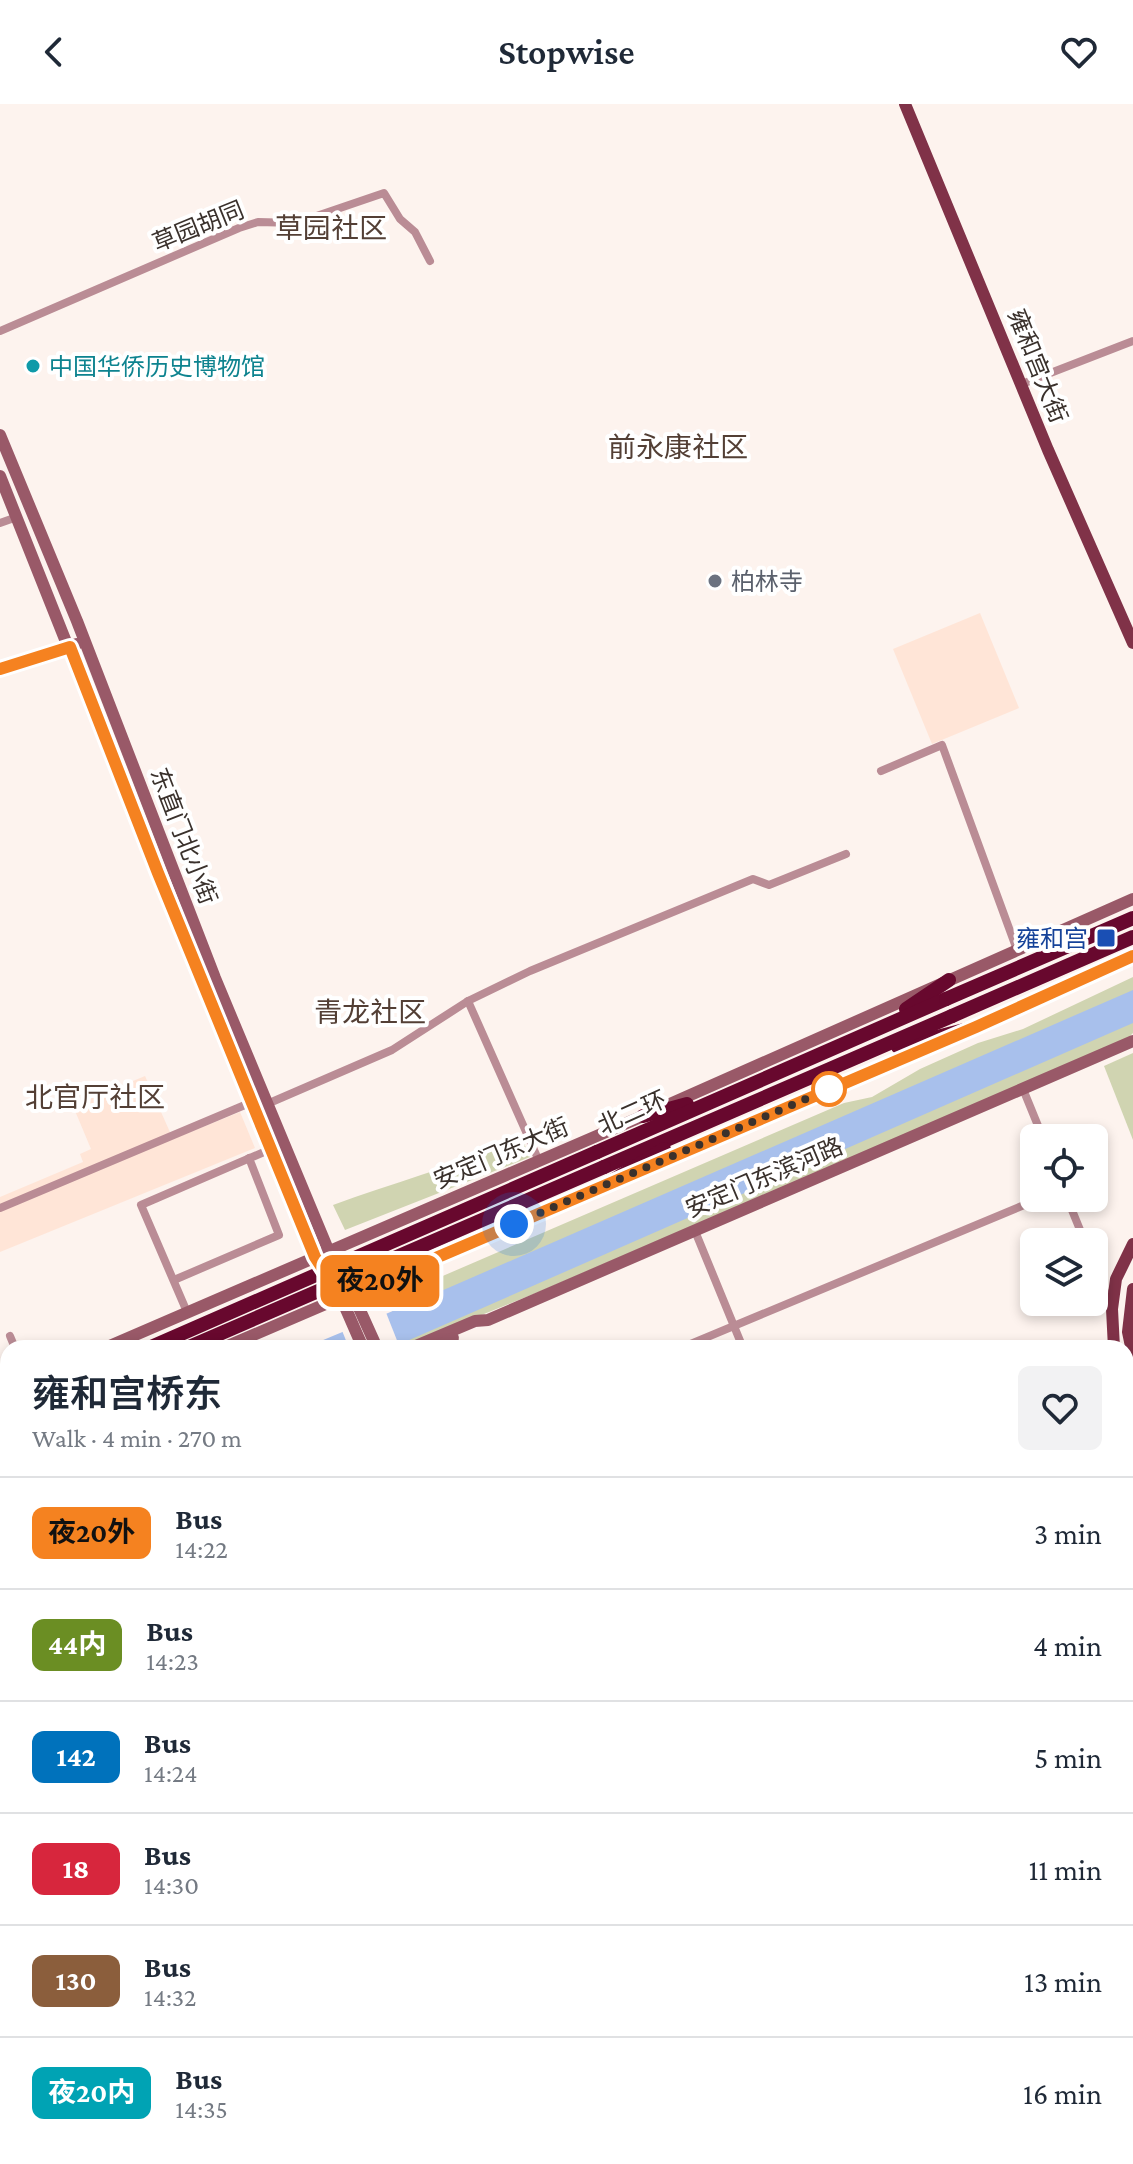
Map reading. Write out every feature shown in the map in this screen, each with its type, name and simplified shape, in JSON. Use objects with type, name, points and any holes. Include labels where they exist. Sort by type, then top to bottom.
[{"type":"highway","name":"北二环","points":[[167,1340],[1133,918]]},
{"type":"highway","name":"北二环","points":[[205,1340],[1133,937]]},
{"type":"highway","points":[[873,1031],[949,980]]},
{"type":"highway","points":[[859,1057],[976,1027]]},
{"type":"highway","points":[[643,1116],[741,1088]]},
{"type":"highway","points":[[607,1184],[710,1120]]},
{"type":"main road","name":"雍和宫大街","points":[[905,104],[1133,643]]},
{"type":"main road","points":[[1114,1340],[1112,1309],[1116,1279],[1133,1244]]},
{"type":"main road","points":[[1130,1340],[1133,1289]]},
{"type":"street","name":"草园胡同","points":[[0,331],[239,228],[258,222],[296,223],[384,193],[400,219],[415,232],[430,261]]},
{"type":"street","points":[[1022,384],[1133,341]]},
{"type":"street","name":"东直门北小街","points":[[0,435],[85,641],[252,1102],[321,1255]]},
{"type":"street","name":"东直门北小街","points":[[0,476],[206,972],[267,1104],[321,1255]]},
{"type":"street","points":[[0,523],[17,517]]},
{"type":"street","points":[[0,669],[85,641]]},
{"type":"street","points":[[881,771],[942,745],[1017,950]]},
{"type":"street","points":[[267,1104],[392,1050],[468,1001],[530,971],[753,879],[769,885],[846,854]]},
{"type":"street","name":"安定门东大街","points":[[124,1340],[643,1116],[1133,899]]},
{"type":"street","points":[[242,1340],[976,1027],[1133,956]]},
{"type":"street","points":[[1002,957],[1022,1005]]},
{"type":"street","points":[[468,1001],[539,1161]]},
{"type":"street","name":"安定门东滨河路","points":[[430,1340],[475,1321],[488,1320],[1133,1041]]},
{"type":"street","points":[[1023,1089],[1037,1124]]},
{"type":"street","points":[[0,1208],[252,1102]]},
{"type":"street","points":[[187,1312],[141,1205],[271,1149]]},
{"type":"street","points":[[174,1280],[279,1235],[249,1158]]},
{"type":"street","points":[[495,1180],[514,1224]]},
{"type":"street","points":[[700,1340],[1020,1207]]},
{"type":"street","points":[[392,1224],[411,1268]]},
{"type":"street","points":[[695,1231],[739,1340]]},
{"type":"street","points":[[321,1255],[348,1295],[372,1340]]},
{"type":"street","points":[[296,1266],[315,1309]]},
{"type":"street","points":[[1108,1299],[1112,1309]]},
{"type":"street","points":[[356,1314],[361,1340]]},
{"type":"street","points":[[449,1340],[488,1320]]},
{"type":"street","points":[[161,1324],[167,1340]]},
{"type":"street","points":[[10,1336],[12,1340]]},
{"type":"shaded area","points":[[980,613],[1019,708],[932,744],[893,649]]},
{"type":"shaded area","points":[[145,1076],[173,1139],[240,1112],[255,1148],[0,1252],[0,1197],[83,1162],[80,1154],[91,1149],[73,1106]]},
{"type":"green space","points":[[1133,977],[1133,1033],[1127,1039],[541,1291],[419,1340],[405,1340],[390,1306],[394,1297],[844,1103],[872,1097],[920,1069],[978,1043],[1023,1029]]},
{"type":"green space","points":[[1133,1053],[1133,1140],[1104,1066]]},
{"type":"green space","points":[[522,1139],[530,1157],[345,1230],[333,1205],[475,1157]]},
{"type":"water","points":[[1133,990],[1133,1023],[409,1340],[323,1340]]},
{"type":"pier","points":[[385,1310],[397,1340],[346,1340],[341,1328]]},
{"type":"bus line","name":"夜20外","points":[[0,669],[70,647],[158,873],[315,1257],[342,1298],[976,1027],[1133,956]]},
{"type":"place","name":"中国华侨历史博物馆","points":[[33,366]]},
{"type":"place","name":"柏林寺","points":[[715,581]]},
{"type":"place","name":"雍和宫","points":[[1106,938]]},
{"type":"district","name":"草园社区","points":[[331,228]]},
{"type":"district","name":"前永康社区","points":[[678,447]]},
{"type":"district","name":"青龙社区","points":[[370,1012]]},
{"type":"district","name":"北官厅社区","points":[[95,1097]]},
{"type":"route","points":[[514,1224],[834,1087],[829,1089]]}]
